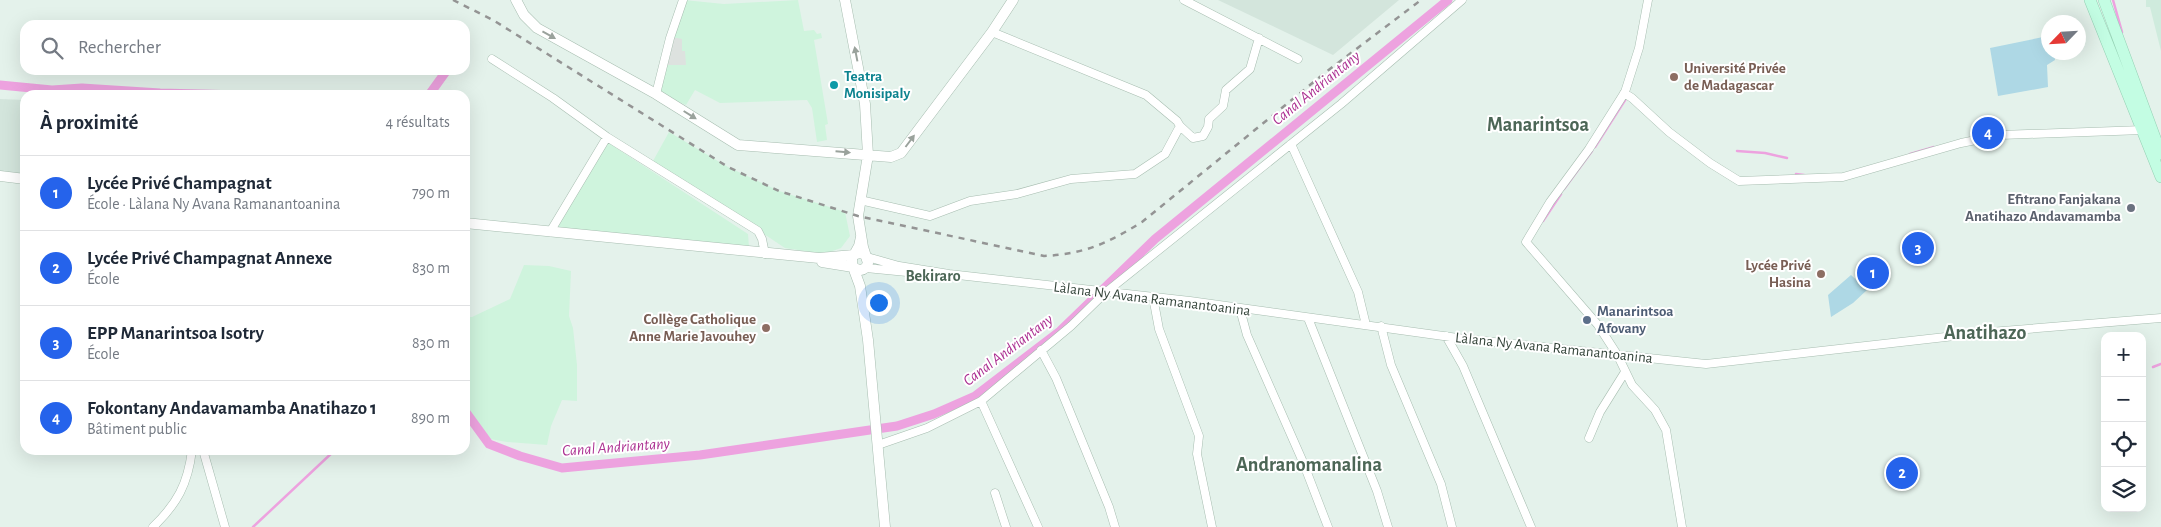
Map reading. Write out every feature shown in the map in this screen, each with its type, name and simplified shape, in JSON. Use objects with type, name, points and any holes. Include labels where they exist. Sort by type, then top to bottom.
[{"type":"main road","points":[[2090,0],[2152,128],[2161,176]]},
{"type":"main road","points":[[2104,0],[2161,154]]},
{"type":"street","points":[[516,0],[524,15],[537,28],[656,94],[738,145],[891,157],[901,153],[992,32],[1013,0]]},
{"type":"street","points":[[656,94],[670,38],[683,0]]},
{"type":"street","points":[[845,0],[865,104],[868,154],[858,216],[868,263],[860,286]]},
{"type":"street","points":[[1184,0],[1298,59]]},
{"type":"street","points":[[878,445],[928,428],[981,401],[1071,326],[1106,292],[1341,104],[1462,0]]},
{"type":"street","points":[[1648,0],[1639,48],[1624,93],[1589,149],[1550,202],[1526,242],[1598,325],[1618,356],[1632,385],[1655,410],[1666,430],[1682,527]]},
{"type":"street","points":[[992,32],[1146,95],[1177,121],[1193,138],[1203,136],[1208,127],[1209,119],[1223,106],[1226,90],[1250,70],[1259,38]]},
{"type":"street","points":[[492,59],[553,98],[607,137],[758,232],[762,238],[764,254]]},
{"type":"street","points":[[1624,93],[1710,163],[1739,181],[1843,177],[1951,145],[2002,136],[2152,128]]},
{"type":"street","points":[[860,200],[930,216],[978,199],[1018,194],[1071,179],[1135,174],[1165,154],[1180,126]]},
{"type":"street","points":[[550,232],[607,137]]},
{"type":"street","points":[[1291,144],[1358,292],[1366,325]]},
{"type":"street","points":[[0,176],[20,178]]},
{"type":"street","points":[[470,223],[777,255],[819,258],[863,253],[867,257],[899,266],[948,274]]},
{"type":"street","points":[[861,237],[859,246],[852,259],[860,286],[885,527]]},
{"type":"street","points":[[777,255],[797,262],[841,264],[858,270],[866,268],[948,274]]},
{"type":"street","name":"Làlana Ny Avana Ramanantoanina","points":[[948,274],[1153,297],[1446,336],[1706,364],[1990,332],[2161,318]]},
{"type":"street","points":[[1153,297],[1159,329],[1199,436],[1197,454],[1212,527]]},
{"type":"street","points":[[1240,309],[1247,335],[1303,462],[1328,527]]},
{"type":"street","points":[[1308,318],[1377,491],[1388,527]]},
{"type":"street","points":[[1381,326],[1391,365],[1441,484],[1452,527]]},
{"type":"street","points":[[1446,336],[1473,391],[1531,527]]},
{"type":"street","points":[[1040,350],[1056,378],[1109,507],[1115,527]]},
{"type":"street","points":[[1589,438],[1600,412],[1625,372]]},
{"type":"street","points":[[981,401],[1038,527]]},
{"type":"street","points":[[153,527],[171,509],[187,479],[191,455]]},
{"type":"street","points":[[204,455],[224,527]]},
{"type":"street","points":[[995,493],[1006,527]]},
{"type":"shaded area","points":[[684,0],[724,4],[798,0],[804,31],[814,30],[817,34],[821,33],[822,38],[814,40],[828,124],[825,125],[827,140],[817,142],[812,108],[807,100],[720,103],[695,90],[686,105],[658,93]]},
{"type":"shaded area","points":[[1218,0],[1399,0],[1333,55]]},
{"type":"shaded area","points":[[2146,0],[2161,0],[2161,51],[2150,7],[2146,7]]},
{"type":"shaded area","points":[[672,37],[682,39],[682,51],[685,51],[686,65],[665,65]]},
{"type":"shaded area","points":[[2041,37],[2041,60],[2055,60],[2047,65],[2048,87],[1998,96],[1990,48]]},
{"type":"shaded area","points":[[0,99],[20,100],[20,177],[0,175]]},
{"type":"shaded area","points":[[669,132],[728,167],[779,191],[845,212],[850,236],[841,248],[824,254],[785,248],[653,161]]},
{"type":"shaded area","points":[[607,142],[748,234],[749,247],[558,228],[567,203]]},
{"type":"shaded area","points":[[524,265],[549,266],[571,271],[569,316],[573,328],[577,365],[577,401],[562,400],[551,426],[547,445],[490,439],[470,415],[470,317],[510,299]]},
{"type":"shaded area","points":[[1851,275],[1867,290],[1853,303],[1831,317],[1828,295]]},
{"type":"shaded area","points":[[1917,465],[1919,477],[1888,481],[1886,469]]},
{"type":"waterway","name":"Canal Andriantany","points":[[470,418],[489,444],[520,456],[562,468],[700,455],[897,426],[934,414],[975,396],[1060,331],[1155,239],[1448,0]]},
{"type":"waterway","points":[[2113,0],[2122,32]]},
{"type":"waterway","name":"Canal Andriantany","points":[[433,90],[443,75]]},
{"type":"waterway","name":"Canal Andriantany","points":[[0,85],[52,90]]},
{"type":"waterway","name":"Canal Andriantany","points":[[52,90],[82,88],[113,90]]},
{"type":"waterway","points":[[1595,147],[1627,97]]},
{"type":"waterway","points":[[1910,154],[1934,147]]},
{"type":"waterway","points":[[1564,189],[1592,151]]},
{"type":"waterway","points":[[1737,151],[1765,153],[1787,158]]},
{"type":"waterway","points":[[1796,174],[1804,175]]},
{"type":"waterway","points":[[1543,221],[1561,194]]},
{"type":"waterway","points":[[2153,367],[2161,364]]},
{"type":"waterway","points":[[253,527],[330,455]]},
{"type":"railway","points":[[453,0],[493,20],[728,167],[779,191],[858,216],[1044,256],[1072,253],[1096,246],[1142,222],[1326,72],[1421,0]]},
{"type":"place","name":"Université Privée de Madagascar","points":[[1674,77]]},
{"type":"place","name":"Teatra Monisipaly","points":[[834,85]]},
{"type":"place","name":"Fokontany Andavamamba Anatihazo 1","points":[[1988,133]]},
{"type":"place","name":"Efitrano Fanjakana Anatihazo Andavamamba","points":[[2131,208]]},
{"type":"place","name":"EPP Manarintsoa Isotry","points":[[1918,248]]},
{"type":"place","name":"Lycée Privé Champagnat","points":[[1873,273]]},
{"type":"place","name":"Lycée Privé Hasina","points":[[1821,274]]},
{"type":"place","name":"Manarintsoa Afovany","points":[[1587,320]]},
{"type":"place","name":"Collège Catholique Anne Marie Javouhey","points":[[766,328]]},
{"type":"place","name":"Lycée Privé Champagnat Annexe","points":[[1902,473]]},
{"type":"district","name":"Manarintsoa","points":[[1538,125]]},
{"type":"district","name":"Bekiraro","points":[[933,276]]},
{"type":"district","name":"Anatihazo","points":[[1985,333]]},
{"type":"district","name":"Andranomanalina","points":[[1309,465]]}]
